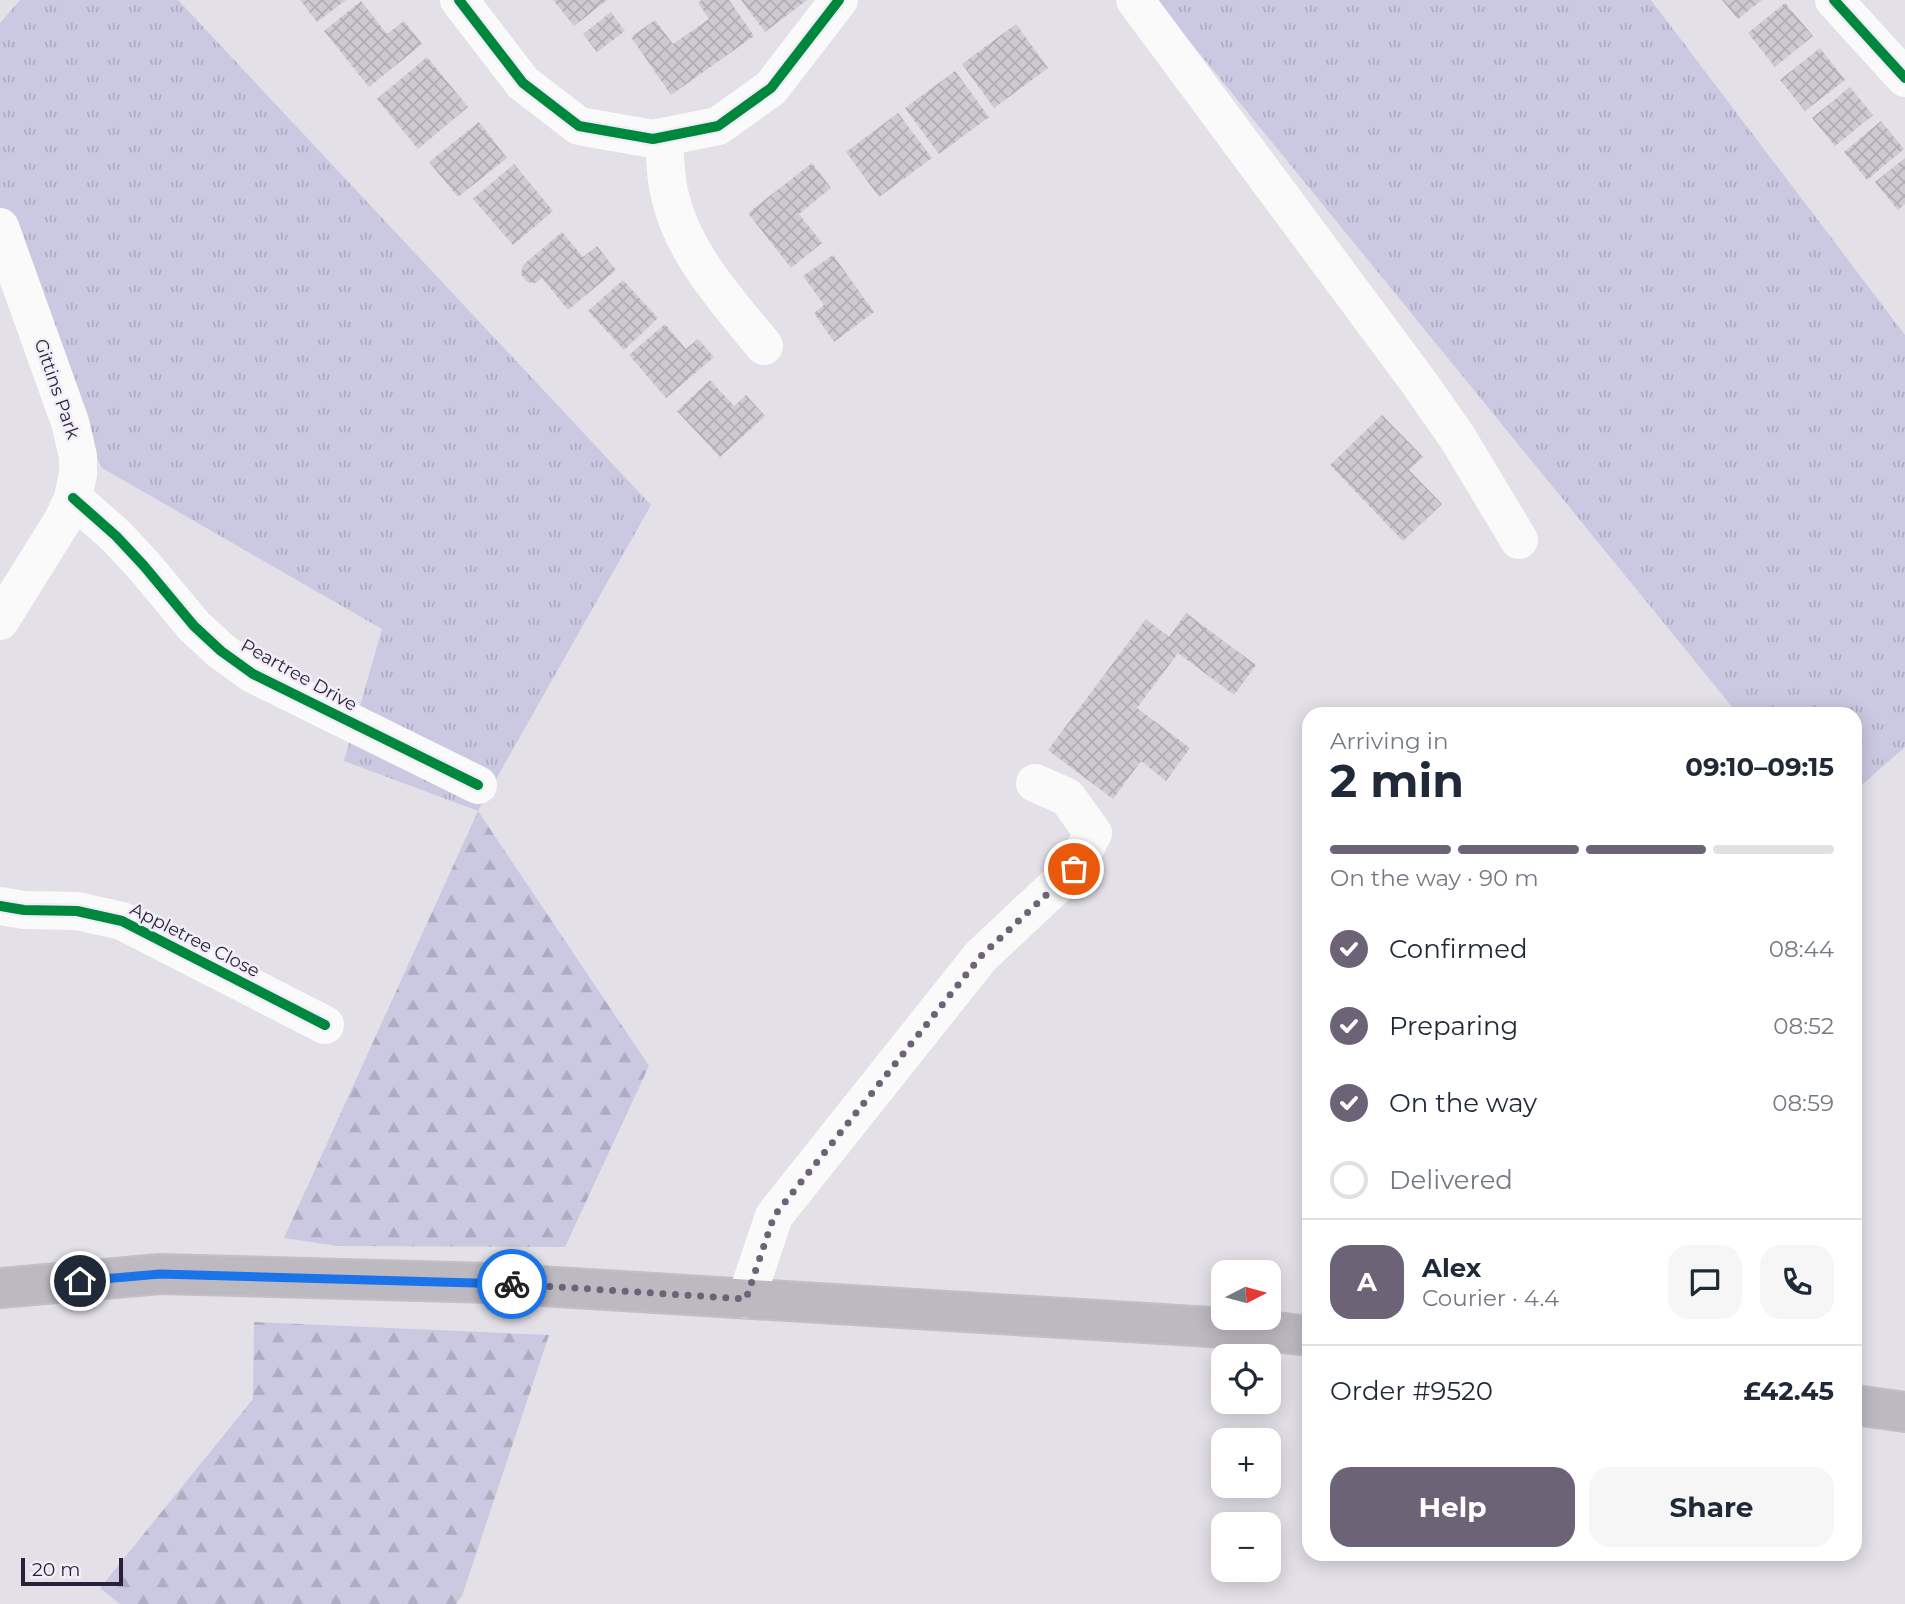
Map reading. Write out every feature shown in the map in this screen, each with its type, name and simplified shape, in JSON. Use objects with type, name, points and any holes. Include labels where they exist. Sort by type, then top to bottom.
[{"type":"highway","points":[[0,1288],[160,1274],[491,1283],[1259,1330],[1302,1335]]},
{"type":"highway","points":[[1862,1406],[1905,1412]]},
{"type":"street","points":[[459,0],[523,83],[579,126],[653,139],[718,126],[771,88],[839,0]]},
{"type":"street","points":[[1135,0],[1420,384],[1457,437],[1519,540]]},
{"type":"street","points":[[1834,0],[1905,78]]},
{"type":"street","points":[[664,137],[667,182],[677,219],[703,272],[764,346]]},
{"type":"street","name":"Gittins Park","points":[[0,227],[76,439],[78,474],[73,498],[42,555],[0,621]]},
{"type":"street","name":"Peartree Drive","points":[[73,498],[135,556],[194,626],[221,651],[253,674],[478,785]]},
{"type":"street","points":[[746,1299],[774,1216],[981,956],[1074,869],[1093,832],[1067,797],[1035,783]]},
{"type":"street","name":"Appletree Close","points":[[0,906],[24,910],[77,911],[122,921],[326,1025]]},
{"type":"green space","points":[[20,0],[178,0],[651,505],[478,811],[344,761],[382,629],[102,468],[0,267],[0,23]]},
{"type":"green space","points":[[1156,0],[1651,0],[1905,335],[1905,747],[1862,785],[1862,707],[1732,707]]},
{"type":"green space","points":[[478,811],[649,1066],[565,1247],[338,1246],[284,1238]]},
{"type":"green space","points":[[254,1322],[549,1335],[462,1596],[456,1604],[120,1604],[100,1588],[253,1399]]},
{"type":"building","points":[[300,0],[346,0],[317,22]]},
{"type":"building","points":[[553,0],[607,0],[574,26]]},
{"type":"building","points":[[702,0],[729,0],[754,36],[671,95],[631,37],[655,20],[673,44],[709,19],[698,3]]},
{"type":"building","points":[[741,0],[807,0],[765,32]]},
{"type":"building","points":[[1722,0],[1762,0],[1738,19]]},
{"type":"building","points":[[361,1],[387,34],[404,21],[422,44],[369,87],[324,31]]},
{"type":"building","points":[[1785,3],[1813,36],[1775,67],[1748,33]]},
{"type":"building","points":[[611,12],[625,31],[597,52],[583,34]]},
{"type":"building","points":[[1016,24],[1048,68],[994,108],[962,64]]},
{"type":"building","points":[[1820,48],[1845,80],[1805,111],[1780,80]]},
{"type":"building","points":[[427,57],[468,107],[418,149],[377,99]]},
{"type":"building","points":[[955,71],[989,117],[939,154],[905,108]]},
{"type":"building","points":[[1850,87],[1873,115],[1835,146],[1812,118]]},
{"type":"building","points":[[898,113],[932,158],[879,197],[846,152]]},
{"type":"building","points":[[1881,121],[1904,149],[1867,180],[1844,152]]},
{"type":"building","points":[[479,122],[507,158],[458,197],[429,162]]},
{"type":"building","points":[[1905,158],[1905,204],[1898,210],[1875,182]]},
{"type":"building","points":[[812,163],[831,188],[799,214],[822,243],[791,268],[748,213]]},
{"type":"building","points":[[514,164],[553,211],[513,245],[473,199]]},
{"type":"building","points":[[562,232],[583,257],[597,246],[616,270],[568,310],[542,278],[536,283],[527,282],[521,274],[523,265]]},
{"type":"building","points":[[833,255],[874,312],[834,342],[814,313],[824,305],[803,276]]},
{"type":"building","points":[[623,280],[658,318],[624,350],[588,311]]},
{"type":"building","points":[[665,324],[686,349],[698,339],[714,357],[666,398],[629,355]]},
{"type":"building","points":[[710,380],[734,406],[746,395],[765,416],[720,457],[677,411]]},
{"type":"building","points":[[1382,415],[1423,457],[1409,470],[1442,504],[1403,541],[1330,465]]},
{"type":"building","points":[[1186,613],[1256,665],[1234,695],[1178,653],[1137,708],[1190,748],[1166,781],[1141,761],[1113,799],[1048,750],[1146,619],[1169,637]]},
{"type":"cycle path","points":[[459,0],[523,83],[579,126],[653,139],[718,126],[771,88],[839,0]]},
{"type":"cycle path","points":[[1834,0],[1905,78]]},
{"type":"cycle path","points":[[73,498],[116,536],[194,626],[221,651],[253,674],[478,785]]},
{"type":"cycle path","points":[[0,906],[24,910],[77,911],[122,921],[325,1025]]},
{"type":"way so far","points":[[512,1284],[746,1299],[774,1216],[981,956],[1074,869]]},
{"type":"route","points":[[80,1281],[160,1274],[512,1284]]}]
